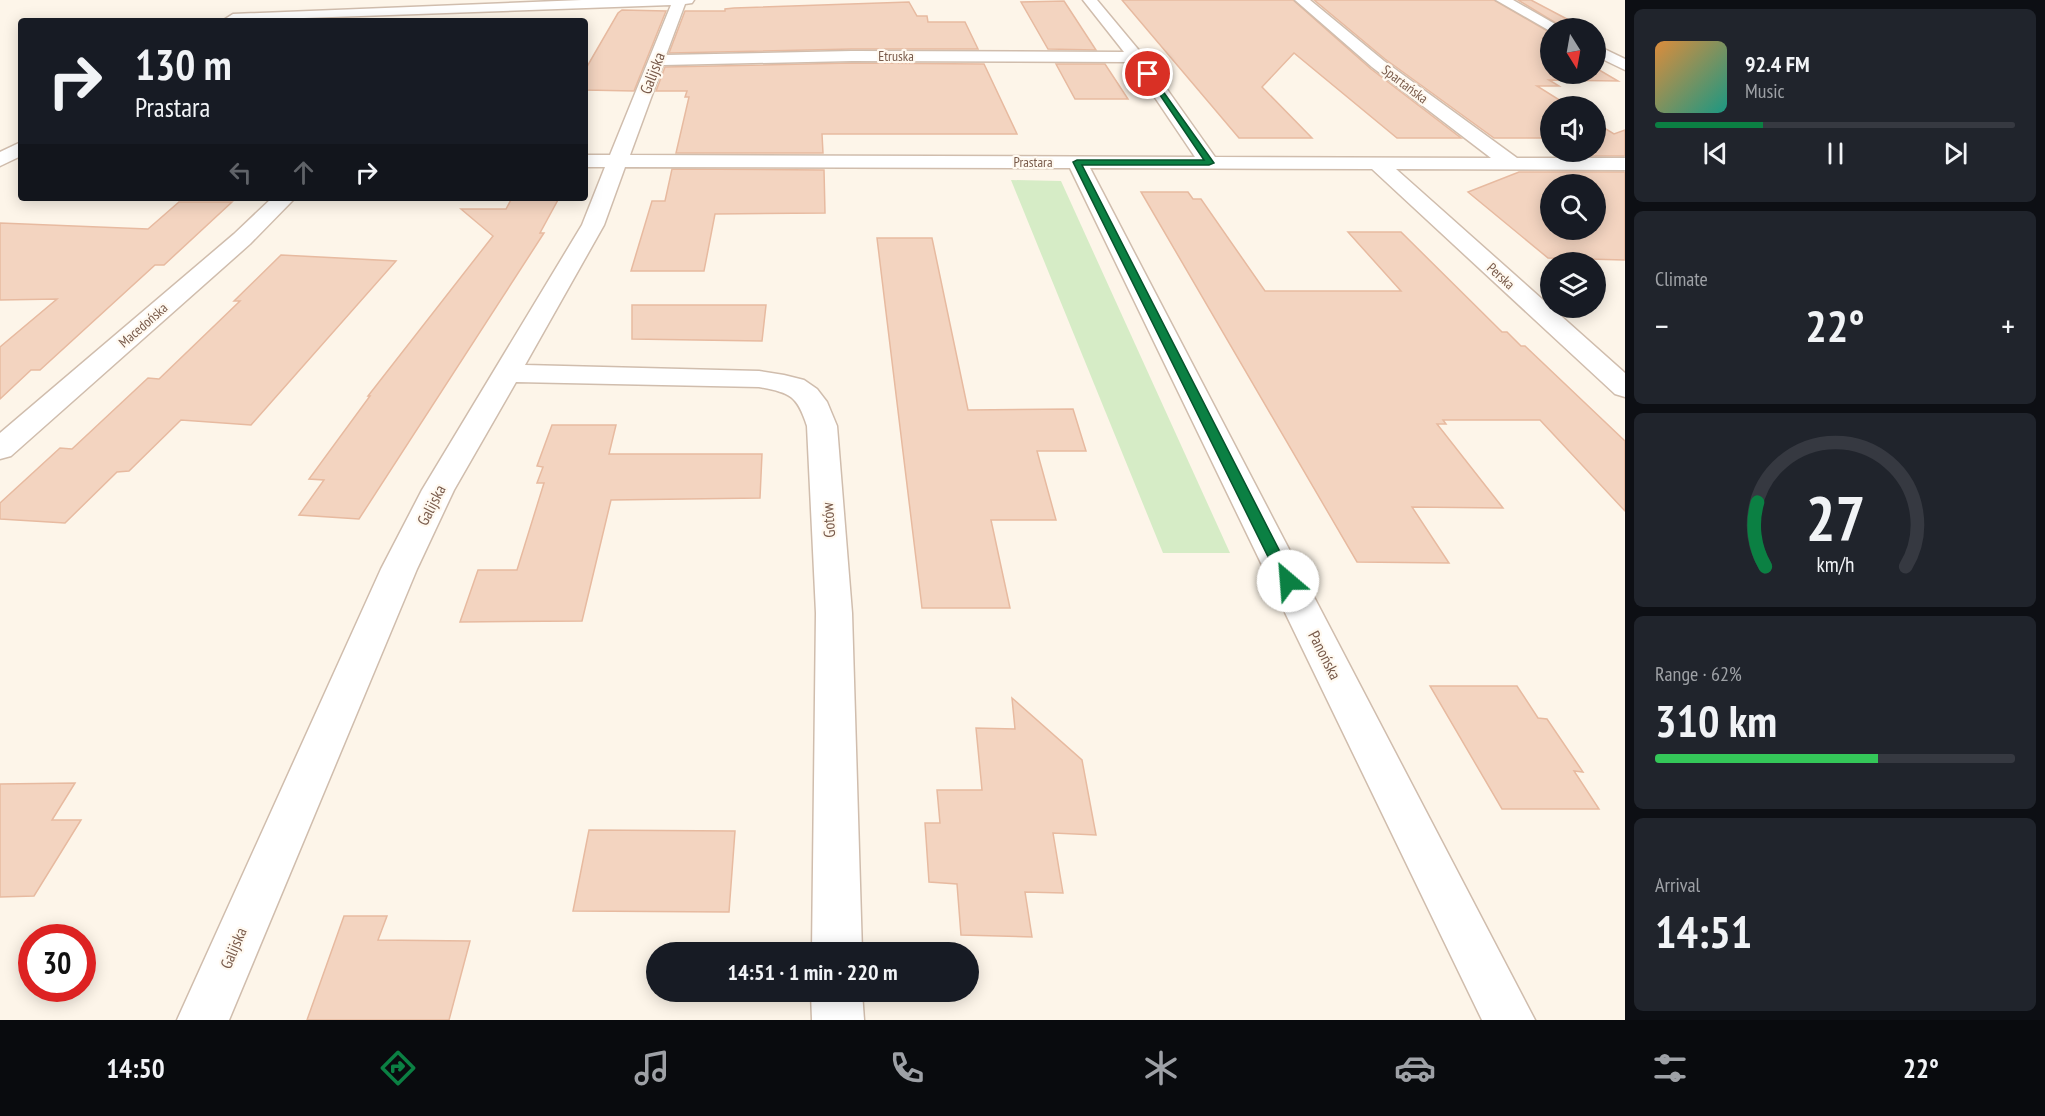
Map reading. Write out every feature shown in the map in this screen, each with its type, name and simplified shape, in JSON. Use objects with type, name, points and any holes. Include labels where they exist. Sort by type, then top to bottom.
[{"type":"street","points":[[274,18],[687,0]]},
{"type":"street","points":[[1090,0],[1136,57],[1209,163]]},
{"type":"street","name":"Spartańska","points":[[1302,0],[1378,64],[1511,164]]},
{"type":"street","points":[[1503,0],[1540,20]]},
{"type":"street","name":"Galijska","points":[[203,1020],[399,569],[438,489],[593,225],[679,1]]},
{"type":"street","points":[[457,18],[466,9]]},
{"type":"street","points":[[1606,55],[1625,65]]},
{"type":"street","name":"Etruska","points":[[657,60],[852,56],[1136,57]]},
{"type":"street","points":[[0,160],[18,149]]},
{"type":"street","points":[[0,160],[18,161]]},
{"type":"street","name":"Prastara","points":[[588,161],[1625,164]]},
{"type":"street","name":"Panońska","points":[[1077,162],[1509,1020]]},
{"type":"street","name":"Perska","points":[[1377,163],[1625,388]]},
{"type":"street","name":"Macedońska","points":[[0,449],[242,239],[281,201]]},
{"type":"street","name":"Gotów","points":[[508,373],[759,379],[788,384],[809,393],[822,426],[834,613],[837,942]]},
{"type":"street","points":[[837,1002],[838,1020]]},
{"type":"green space","points":[[1011,180],[1061,181],[1230,553],[1163,553]]},
{"type":"building","points":[[1122,0],[1293,0],[1371,69],[1461,138],[1397,138],[1294,53],[1262,87],[1312,138],[1239,138]]},
{"type":"building","points":[[1314,0],[1494,0],[1540,27],[1540,84],[1559,86],[1537,86],[1553,96],[1540,96],[1540,138],[1494,138],[1385,59]]},
{"type":"building","points":[[1518,0],[1531,0],[1565,18],[1548,18]]},
{"type":"building","points":[[1064,1],[1096,50],[1048,49],[1021,2]]},
{"type":"building","points":[[909,2],[917,16],[927,16],[928,22],[965,22],[978,49],[669,53],[685,11]]},
{"type":"building","points":[[622,10],[666,11],[634,91],[588,90],[588,65],[618,13]]},
{"type":"building","points":[[852,63],[984,64],[1017,134],[822,134],[823,153],[676,153],[689,97],[685,97],[687,91],[656,91],[665,67]]},
{"type":"building","points":[[1056,64],[1105,64],[1128,99],[1075,99]]},
{"type":"building","points":[[1606,74],[1618,81],[1606,81]]},
{"type":"building","points":[[1606,129],[1614,134],[1625,130],[1625,156],[1606,156]]},
{"type":"building","points":[[672,169],[824,170],[825,213],[715,214],[704,271],[631,271],[652,201],[665,201]]},
{"type":"building","points":[[1519,172],[1625,172],[1625,260],[1606,260],[1606,252],[1541,252],[1468,192]]},
{"type":"building","points":[[1141,192],[1188,192],[1193,199],[1201,199],[1265,291],[1401,291],[1348,232],[1401,232],[1502,332],[1507,332],[1521,346],[1525,346],[1625,441],[1625,511],[1540,420],[1443,420],[1446,424],[1437,424],[1503,508],[1412,507],[1449,563],[1357,562]]},
{"type":"building","points":[[510,201],[557,201],[540,233],[544,233],[359,519],[299,515],[324,480],[309,479],[370,396],[368,396],[493,236],[461,209],[506,209]]},
{"type":"building","points":[[179,202],[232,202],[164,265],[155,265],[40,370],[31,370],[0,399],[0,347],[57,299],[0,300],[0,223],[148,229]]},
{"type":"building","points":[[877,238],[932,238],[968,410],[1073,409],[1086,451],[1037,451],[1056,520],[991,520],[1010,608],[922,608]]},
{"type":"building","points":[[281,255],[396,261],[251,425],[181,420],[129,471],[117,472],[65,523],[0,519],[0,503],[60,448],[72,449],[148,378],[159,379],[240,301],[234,301]]},
{"type":"building","points":[[632,305],[766,305],[762,341],[632,339]]},
{"type":"building","points":[[552,425],[616,425],[609,454],[762,454],[760,498],[611,500],[582,621],[460,622],[478,570],[517,570],[544,483],[537,483],[543,467],[537,466]]},
{"type":"building","points":[[1430,686],[1517,686],[1538,718],[1547,719],[1583,772],[1574,771],[1599,809],[1502,809]]},
{"type":"building","points":[[1012,698],[1082,760],[1096,835],[1053,833],[1063,893],[1025,892],[1032,937],[961,935],[957,884],[929,882],[925,823],[940,823],[937,790],[982,790],[976,728],[1015,729]]},
{"type":"building","points":[[75,783],[52,820],[81,820],[34,896],[0,897],[0,784]]},
{"type":"building","points":[[589,830],[735,831],[729,912],[573,911]]},
{"type":"building","points":[[344,916],[387,916],[378,940],[470,941],[449,1020],[307,1020]]},
{"type":"route","points":[[1148,74],[1209,163],[1077,162],[1288,581]]}]
